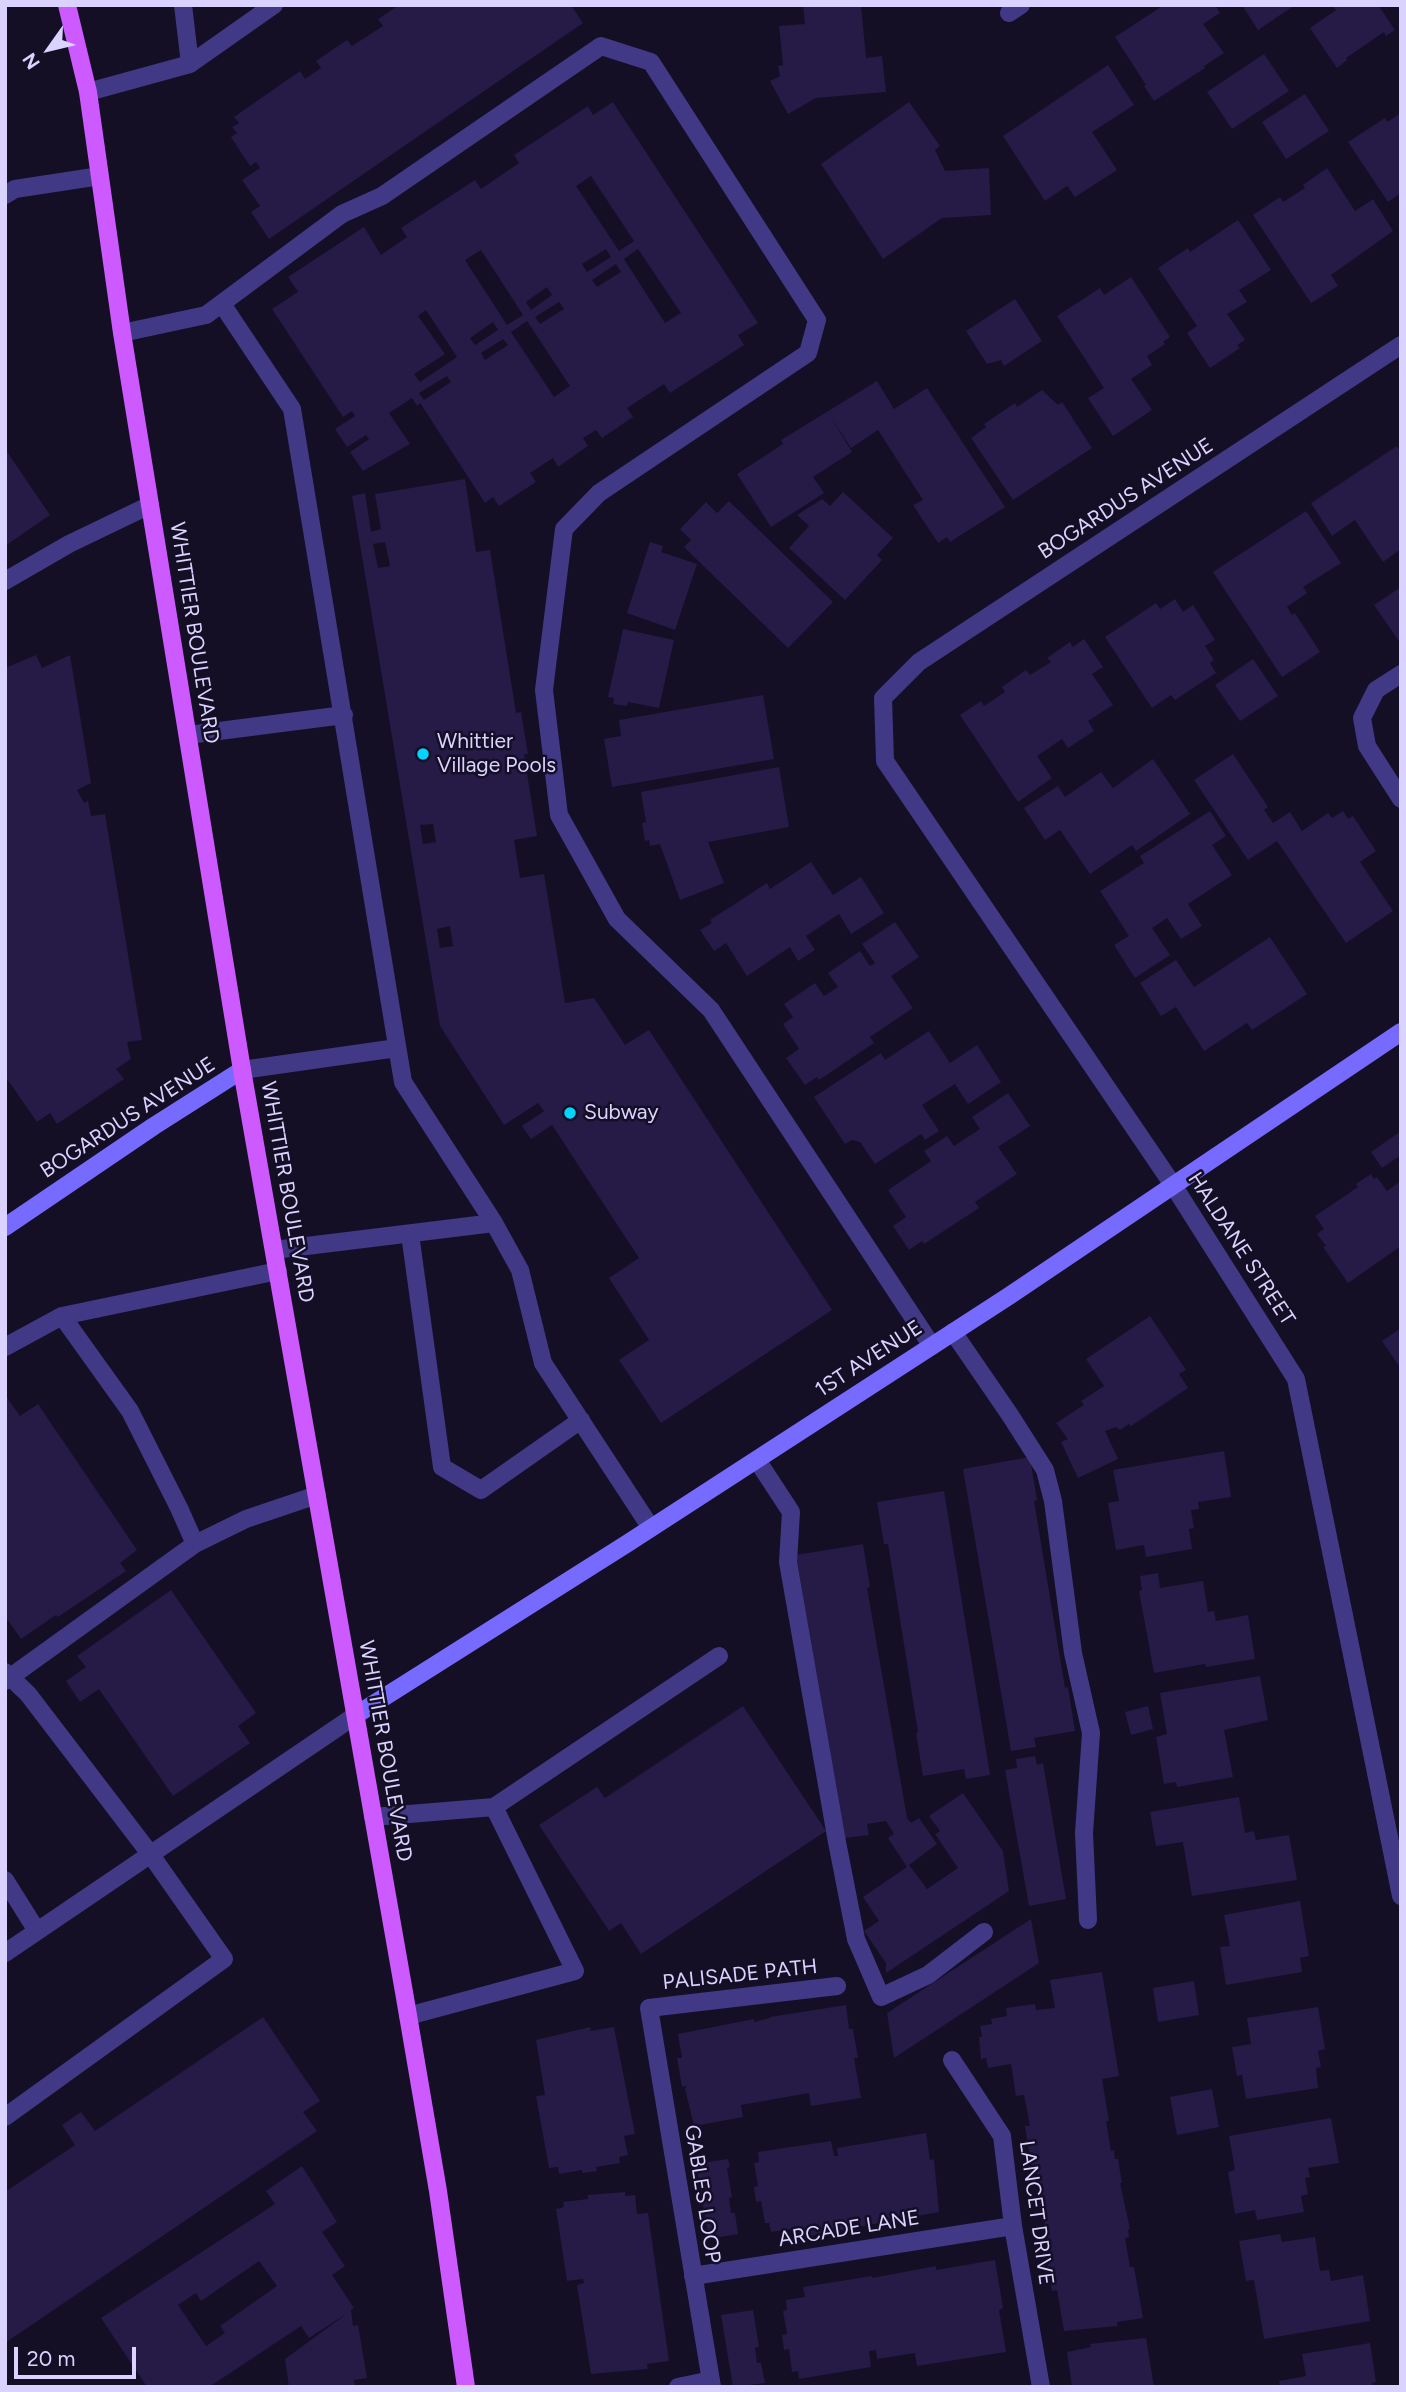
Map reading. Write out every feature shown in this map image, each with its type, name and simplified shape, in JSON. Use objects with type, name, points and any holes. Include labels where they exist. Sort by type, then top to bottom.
[{"type":"main road","name":"WHITTIER BOULEVARD","points":[[67,5],[88,92],[122,332],[242,1070],[438,2191],[466,2387]]},
{"type":"main road","name":"1ST AVENUE","points":[[356,1715],[932,1346],[1401,1032]]},
{"type":"main road","name":"BOGARDUS AVENUE","points":[[5,1227],[242,1070]]},
{"type":"street","points":[[183,5],[190,64]]},
{"type":"street","points":[[88,92],[190,64],[274,5]]},
{"type":"street","points":[[122,332],[206,315],[342,214],[382,196],[601,46],[651,62],[817,320],[808,353],[599,493],[564,529],[544,691],[559,815],[617,919],[711,1010],[932,1346]]},
{"type":"street","points":[[5,195],[15,189],[100,176]]},
{"type":"street","points":[[222,304],[292,409],[403,1082],[494,1223],[520,1270],[543,1363],[651,1528]]},
{"type":"street","name":"BOGARDUS AVENUE","points":[[883,698],[919,662],[1401,345]]},
{"type":"street","points":[[5,581],[69,544],[150,505]]},
{"type":"street","points":[[1401,674],[1376,690],[1362,718],[1367,746],[1401,799]]},
{"type":"street","name":"HALDANE STREET","points":[[883,698],[884,761],[1173,1185],[1296,1378],[1401,1896]]},
{"type":"street","points":[[188,735],[344,715]]},
{"type":"street","points":[[242,1070],[397,1048]]},
{"type":"street","points":[[274,1250],[494,1223]]},
{"type":"street","points":[[410,1234],[442,1467],[481,1490],[582,1420]]},
{"type":"street","points":[[5,1347],[62,1316],[278,1271]]},
{"type":"street","points":[[62,1316],[130,1411],[179,1507],[195,1545]]},
{"type":"street","points":[[953,1332],[1045,1470],[1052,1501],[1073,1653],[1091,1733],[1084,1833],[1088,1920]]},
{"type":"street","points":[[757,1460],[791,1512],[789,1562],[837,1842],[856,1939],[881,1997],[928,1975],[984,1931]]},
{"type":"street","points":[[5,2117],[224,1959],[151,1855],[28,1694],[7,1677],[195,1545],[246,1520],[317,1495]]},
{"type":"street","points":[[373,1817],[494,1807],[719,1656]]},
{"type":"street","points":[[5,1953],[356,1715]]},
{"type":"street","points":[[408,2016],[575,1971],[494,1807]]},
{"type":"street","points":[[5,1880],[37,1931]]},
{"type":"street","name":"PALISADE PATH","points":[[649,2008],[837,1986]]},
{"type":"street","name":"GABLES LOOP","points":[[649,2008],[711,2384]]},
{"type":"street","name":"LANCET DRIVE","points":[[951,2060],[1002,2136],[1013,2226],[1041,2387]]},
{"type":"street","name":"ARCADE LANE","points":[[693,2276],[1013,2226]]},
{"type":"street","points":[[678,2387],[711,2384]]},
{"type":"building","points":[[399,5],[571,5],[583,23],[269,239],[251,212],[260,206],[242,180],[260,168],[256,162],[250,166],[231,137],[237,133],[232,127],[239,123],[234,117],[300,71],[305,79],[321,68],[316,61],[347,40],[352,46],[383,26],[378,19]]},
{"type":"building","points":[[803,5],[861,5],[866,58],[882,56],[886,92],[816,98],[788,114],[770,81],[780,76],[778,66],[783,65],[779,26],[805,24]]},
{"type":"building","points":[[1164,5],[1215,5],[1220,13],[1203,24],[1224,53],[1154,101],[1115,37]]},
{"type":"building","points":[[1242,5],[1295,5],[1258,30]]},
{"type":"building","points":[[1332,5],[1378,5],[1395,30],[1386,36],[1384,32],[1346,58],[1337,68],[1310,28],[1336,10]]},
{"type":"building","points":[[1264,54],[1289,91],[1232,129],[1207,92]]},
{"type":"building","points":[[1108,65],[1134,105],[1092,132],[1117,170],[1075,197],[1067,186],[1045,201],[1003,136]]},
{"type":"building","points":[[1305,94],[1329,131],[1286,159],[1262,122]]},
{"type":"building","points":[[613,102],[758,323],[738,335],[744,345],[670,393],[664,384],[627,408],[633,417],[602,438],[596,430],[583,438],[588,446],[558,467],[553,458],[530,473],[536,482],[499,506],[493,497],[485,503],[420,403],[417,406],[412,398],[389,413],[410,444],[363,471],[350,452],[369,439],[366,435],[347,447],[335,429],[355,416],[352,411],[343,417],[272,309],[298,292],[288,277],[364,227],[381,255],[407,237],[401,228],[475,180],[481,189],[519,163],[514,155],[588,106],[593,115]],"holes":[[[591,176],[634,241],[619,251],[576,186]],[[606,249],[611,257],[587,272],[582,264]],[[638,249],[681,313],[665,323],[624,259]],[[481,250],[523,315],[507,325],[465,260]],[[616,264],[621,272],[597,287],[592,280]],[[547,287],[552,295],[531,310],[526,302]],[[559,302],[564,309],[540,324],[535,317]],[[426,310],[457,357],[420,382],[414,374],[445,354],[418,316]],[[527,321],[570,386],[554,397],[511,332]],[[493,322],[498,330],[475,345],[470,338]],[[503,339],[508,345],[485,360],[481,353]],[[447,376],[451,382],[424,400],[419,393]]]},
{"type":"building","points":[[909,102],[940,146],[935,150],[945,171],[989,168],[991,215],[942,218],[883,259],[821,164]]},
{"type":"building","points":[[1401,113],[1401,193],[1388,202],[1348,142],[1385,118],[1387,122]]},
{"type":"building","points":[[1327,168],[1355,211],[1373,199],[1393,231],[1331,275],[1338,286],[1311,303],[1253,215],[1280,197],[1283,202],[1305,188],[1303,185]]},
{"type":"building","points":[[1238,220],[1271,270],[1239,290],[1247,302],[1227,314],[1245,340],[1237,345],[1240,348],[1210,368],[1187,333],[1197,326],[1158,268],[1188,248],[1190,252]]},
{"type":"building","points":[[1131,277],[1170,337],[1163,342],[1165,344],[1147,356],[1152,365],[1131,379],[1152,410],[1113,436],[1088,398],[1104,388],[1057,316],[1100,288],[1104,295]]},
{"type":"building","points":[[1015,299],[1042,341],[1004,366],[1001,360],[987,364],[966,331]]},
{"type":"building","points":[[877,381],[894,409],[927,388],[1005,507],[950,542],[947,537],[938,543],[913,505],[923,500],[878,430],[851,448],[830,416],[852,452],[813,477],[824,493],[771,527],[737,474],[783,444],[781,440]]},
{"type":"building","points":[[1042,390],[1058,405],[1062,402],[1092,448],[1013,500],[971,438],[986,427],[984,424],[1015,403],[1017,407]]},
{"type":"building","points":[[1397,446],[1401,453],[1401,549],[1383,562],[1355,520],[1332,536],[1311,503]]},
{"type":"building","points":[[5,449],[50,515],[5,546]]},
{"type":"building","points":[[465,479],[476,552],[490,550],[516,713],[521,712],[528,754],[524,754],[537,836],[514,840],[520,878],[544,874],[565,1003],[594,998],[625,1045],[649,1030],[832,1310],[661,1423],[619,1360],[649,1340],[609,1278],[639,1258],[552,1125],[531,1139],[522,1126],[544,1111],[538,1103],[504,1125],[440,1026],[352,496],[365,493],[371,532],[381,529],[375,494]],"holes":[[[385,542],[390,566],[378,568],[373,544]],[[433,824],[436,842],[423,844],[420,825]],[[450,926],[453,946],[440,948],[437,929]]]},
{"type":"building","points":[[843,492],[893,538],[877,555],[882,560],[845,600],[789,548],[809,526],[797,515],[822,499],[830,506]]},
{"type":"building","points":[[729,501],[833,602],[788,648],[684,547],[691,540],[680,529],[706,502],[717,513]]},
{"type":"building","points":[[1306,511],[1341,563],[1303,587],[1307,593],[1287,607],[1292,615],[1295,613],[1320,652],[1282,677],[1213,572]]},
{"type":"building","points":[[650,542],[663,546],[661,552],[697,564],[675,630],[627,613]]},
{"type":"building","points":[[1401,587],[1401,644],[1374,605]]},
{"type":"building","points":[[1175,599],[1183,612],[1193,605],[1215,640],[1205,646],[1214,660],[1210,663],[1216,673],[1175,700],[1171,695],[1152,708],[1105,637],[1156,603],[1160,609]]},
{"type":"building","points":[[623,629],[674,640],[659,708],[628,702],[627,706],[613,704],[614,698],[608,697]]},
{"type":"building","points":[[1084,639],[1103,667],[1092,674],[1113,705],[1088,721],[1094,731],[1068,748],[1062,739],[1037,756],[1052,778],[1018,802],[960,715],[981,701],[984,706],[1005,692],[1002,687],[1026,670],[1030,675],[1051,662],[1047,658],[1070,642],[1073,647]]},
{"type":"building","points":[[36,655],[42,668],[70,655],[91,783],[77,790],[84,803],[88,801],[91,816],[105,814],[142,1040],[127,1042],[131,1059],[116,1069],[124,1079],[57,1124],[50,1113],[37,1122],[5,1076],[5,668]]},
{"type":"building","points":[[1253,659],[1278,696],[1240,721],[1215,685]]},
{"type":"building","points":[[763,695],[774,759],[612,787],[604,739],[621,736],[619,720]]},
{"type":"building","points":[[1233,754],[1268,807],[1264,810],[1273,823],[1290,812],[1302,831],[1328,813],[1332,818],[1343,811],[1348,819],[1353,816],[1376,851],[1360,862],[1393,911],[1346,943],[1277,841],[1248,860],[1194,780]]},
{"type":"building","points":[[1153,759],[1190,814],[1136,851],[1132,845],[1090,874],[1060,830],[1045,840],[1024,808],[1058,786],[1065,797],[1101,772],[1113,788]]},
{"type":"building","points":[[779,767],[789,827],[708,842],[724,883],[680,900],[660,844],[650,846],[649,840],[645,841],[642,823],[646,822],[641,792]]},
{"type":"building","points":[[1210,811],[1226,836],[1212,845],[1232,875],[1188,904],[1202,926],[1181,939],[1167,918],[1152,928],[1170,955],[1135,978],[1114,945],[1129,936],[1100,891],[1144,863],[1140,856]]},
{"type":"building","points":[[811,862],[833,895],[861,877],[884,913],[851,934],[839,914],[806,936],[815,950],[798,961],[790,947],[747,976],[726,943],[714,951],[700,930],[712,923],[710,920],[767,883],[770,889]]},
{"type":"building","points":[[895,922],[919,957],[891,976],[913,1008],[870,1037],[874,1043],[819,1080],[817,1077],[805,1085],[786,1058],[799,1049],[783,1024],[793,1017],[784,1004],[815,983],[824,996],[838,987],[828,973],[860,951],[870,966],[875,963],[862,944]]},
{"type":"building","points":[[1270,937],[1307,994],[1252,1030],[1247,1023],[1204,1051],[1176,1007],[1161,1016],[1140,983],[1176,960],[1194,987]]},
{"type":"building","points":[[929,1031],[950,1063],[977,1045],[1001,1082],[968,1104],[955,1084],[922,1105],[939,1131],[925,1140],[921,1134],[875,1164],[860,1142],[852,1140],[845,1144],[814,1097],[881,1053],[885,1060]]},
{"type":"building","points":[[1008,1093],[1030,1126],[998,1147],[1017,1174],[975,1202],[979,1208],[924,1244],[922,1241],[909,1250],[893,1226],[906,1217],[888,1190],[931,1161],[924,1151],[947,1136],[954,1146],[980,1129],[972,1117]]},
{"type":"building","points":[[1401,1131],[1401,1155],[1382,1168],[1371,1152]]},
{"type":"building","points":[[1371,1174],[1374,1179],[1377,1177],[1387,1191],[1401,1181],[1401,1246],[1348,1283],[1323,1247],[1326,1246],[1317,1234],[1324,1229],[1315,1216],[1358,1187],[1356,1184]]},
{"type":"building","points":[[1150,1316],[1186,1370],[1179,1374],[1188,1388],[1131,1426],[1129,1424],[1120,1430],[1116,1427],[1105,1431],[1118,1459],[1078,1478],[1061,1442],[1068,1439],[1056,1423],[1084,1405],[1081,1401],[1104,1386],[1086,1359]]},
{"type":"building","points":[[1401,1328],[1401,1369],[1382,1341]]},
{"type":"building","points":[[5,1395],[20,1416],[38,1404],[137,1550],[120,1563],[126,1571],[21,1639],[5,1616]]},
{"type":"building","points":[[1224,1451],[1231,1497],[1198,1502],[1199,1509],[1191,1510],[1194,1528],[1189,1529],[1192,1549],[1146,1557],[1144,1545],[1116,1550],[1108,1503],[1119,1501],[1113,1470]]},
{"type":"building","points":[[1030,1457],[1037,1500],[1034,1501],[1065,1688],[1068,1687],[1075,1731],[1034,1738],[1036,1747],[1011,1751],[963,1469]]},
{"type":"building","points":[[944,1491],[990,1775],[966,1779],[964,1769],[923,1776],[888,1544],[884,1544],[877,1502]]},
{"type":"building","points":[[863,1544],[870,1587],[867,1588],[907,1818],[911,1823],[919,1818],[937,1844],[909,1865],[927,1889],[958,1868],[935,1834],[940,1831],[929,1816],[963,1793],[1003,1851],[1009,1891],[886,1973],[886,1963],[864,1931],[879,1921],[863,1897],[907,1867],[888,1838],[894,1834],[886,1821],[867,1824],[869,1835],[845,1838],[796,1555]]},
{"type":"building","points":[[1158,1573],[1160,1588],[1203,1581],[1208,1612],[1214,1611],[1216,1621],[1248,1615],[1255,1659],[1154,1673],[1139,1591],[1142,1590],[1140,1576]]},
{"type":"building","points":[[171,1590],[256,1713],[238,1726],[250,1743],[173,1796],[99,1689],[80,1702],[66,1681],[86,1667],[77,1656]]},
{"type":"building","points":[[1260,1676],[1268,1720],[1224,1730],[1233,1777],[1177,1787],[1176,1782],[1164,1784],[1156,1737],[1167,1734],[1160,1693]]},
{"type":"building","points":[[743,1706],[826,1831],[641,1954],[621,1923],[609,1931],[539,1825],[597,1787],[605,1798]]},
{"type":"building","points":[[1148,1706],[1153,1729],[1131,1735],[1125,1712]]},
{"type":"building","points":[[1035,1756],[1037,1765],[1043,1763],[1066,1899],[1029,1906],[1005,1770],[1017,1768],[1016,1759]]},
{"type":"building","points":[[1239,1797],[1245,1833],[1254,1831],[1256,1840],[1289,1835],[1297,1880],[1192,1896],[1183,1842],[1156,1846],[1150,1812]]},
{"type":"building","points":[[1300,1901],[1309,1956],[1300,1958],[1302,1972],[1226,1985],[1220,1947],[1230,1946],[1224,1915]]},
{"type":"building","points":[[1031,1919],[1039,1963],[894,2058],[887,2013]]},
{"type":"building","points":[[1102,1972],[1119,2076],[1102,2079],[1109,2121],[1106,2121],[1111,2151],[1114,2150],[1115,2159],[1118,2159],[1130,2229],[1129,2237],[1125,2238],[1130,2267],[1134,2267],[1143,2318],[1117,2322],[1117,2326],[1064,2331],[1057,2290],[1052,2291],[1044,2242],[1048,2241],[1037,2174],[1033,2175],[1025,2126],[1030,2126],[1024,2095],[1016,2096],[1011,2064],[988,2068],[986,2058],[981,2059],[980,2026],[992,2024],[991,2019],[1007,2016],[1006,2008],[1035,2004],[1036,2010],[1055,2008],[1050,1980]]},
{"type":"building","points":[[1194,1981],[1199,2015],[1158,2022],[1153,1988]]},
{"type":"building","points":[[846,2005],[849,2029],[853,2029],[858,2058],[854,2058],[861,2098],[811,2106],[809,2093],[741,2105],[743,2117],[694,2126],[685,2089],[687,2086],[682,2087],[677,2058],[682,2058],[678,2034]]},
{"type":"building","points":[[1318,2007],[1325,2049],[1318,2051],[1321,2067],[1316,2068],[1318,2088],[1246,2099],[1242,2075],[1237,2076],[1232,2047],[1251,2044],[1247,2018]]},
{"type":"building","points":[[263,2017],[320,2101],[303,2112],[317,2131],[5,2343],[5,2192],[75,2145],[62,2125],[81,2112],[95,2131]]},
{"type":"building","points":[[590,2027],[591,2031],[614,2027],[635,2134],[624,2136],[628,2155],[619,2157],[620,2163],[596,2167],[597,2171],[582,2173],[582,2170],[559,2174],[558,2167],[549,2168],[536,2096],[545,2095],[536,2040]]},
{"type":"building","points":[[1212,2089],[1219,2127],[1177,2135],[1170,2097]]},
{"type":"building","points":[[1331,2118],[1339,2163],[1308,2168],[1310,2177],[1305,2178],[1308,2194],[1301,2196],[1304,2212],[1257,2220],[1255,2210],[1235,2214],[1228,2172],[1235,2170],[1229,2136]]},
{"type":"building","points":[[926,2133],[930,2160],[934,2159],[939,2212],[793,2239],[791,2229],[771,2232],[769,2223],[765,2223],[761,2201],[756,2202],[754,2187],[758,2186],[754,2163],[759,2162],[758,2152],[831,2141],[834,2156],[838,2156],[837,2148]]},
{"type":"building","points":[[728,2159],[731,2213],[735,2213],[738,2234],[709,2239],[696,2164]]},
{"type":"building","points":[[302,2166],[337,2222],[322,2232],[345,2266],[332,2275],[354,2308],[351,2310],[353,2326],[358,2325],[367,2378],[354,2380],[355,2387],[289,2387],[285,2359],[349,2312],[309,2338],[301,2326],[209,2387],[147,2387],[101,2318],[275,2204],[266,2191]],"holes":[[[259,2261],[277,2286],[220,2326],[225,2333],[206,2346],[178,2305],[196,2293],[201,2301]]]},
{"type":"building","points":[[625,2192],[625,2196],[635,2195],[637,2214],[648,2213],[669,2361],[647,2364],[648,2369],[591,2374],[577,2285],[584,2283],[583,2279],[567,2281],[556,2209],[564,2207],[563,2202],[588,2199],[588,2195]]},
{"type":"building","points":[[1280,2234],[1282,2242],[1315,2237],[1320,2271],[1329,2270],[1331,2281],[1363,2275],[1370,2321],[1264,2339],[1254,2280],[1246,2281],[1239,2241]]},
{"type":"building","points":[[995,2260],[1003,2308],[999,2310],[1006,2352],[917,2366],[915,2353],[877,2359],[876,2350],[869,2351],[871,2367],[799,2379],[798,2371],[792,2372],[789,2349],[784,2350],[782,2335],[787,2334],[783,2311],[787,2310],[786,2300],[805,2297],[803,2287],[936,2266],[936,2270]]},
{"type":"building","points":[[753,2310],[759,2347],[755,2348],[757,2363],[761,2363],[765,2383],[733,2387],[721,2315]]},
{"type":"building","points":[[1146,2338],[1154,2387],[1072,2387],[1067,2352],[1091,2347],[1090,2344]]},
{"type":"building","points":[[1370,2343],[1376,2382],[1372,2383],[1373,2387],[1280,2387],[1279,2381],[1306,2376],[1302,2354]]},
{"type":"place","name":"Whittier Village Pools","points":[[423,754]]},
{"type":"place","name":"Subway","points":[[570,1113]]}]
